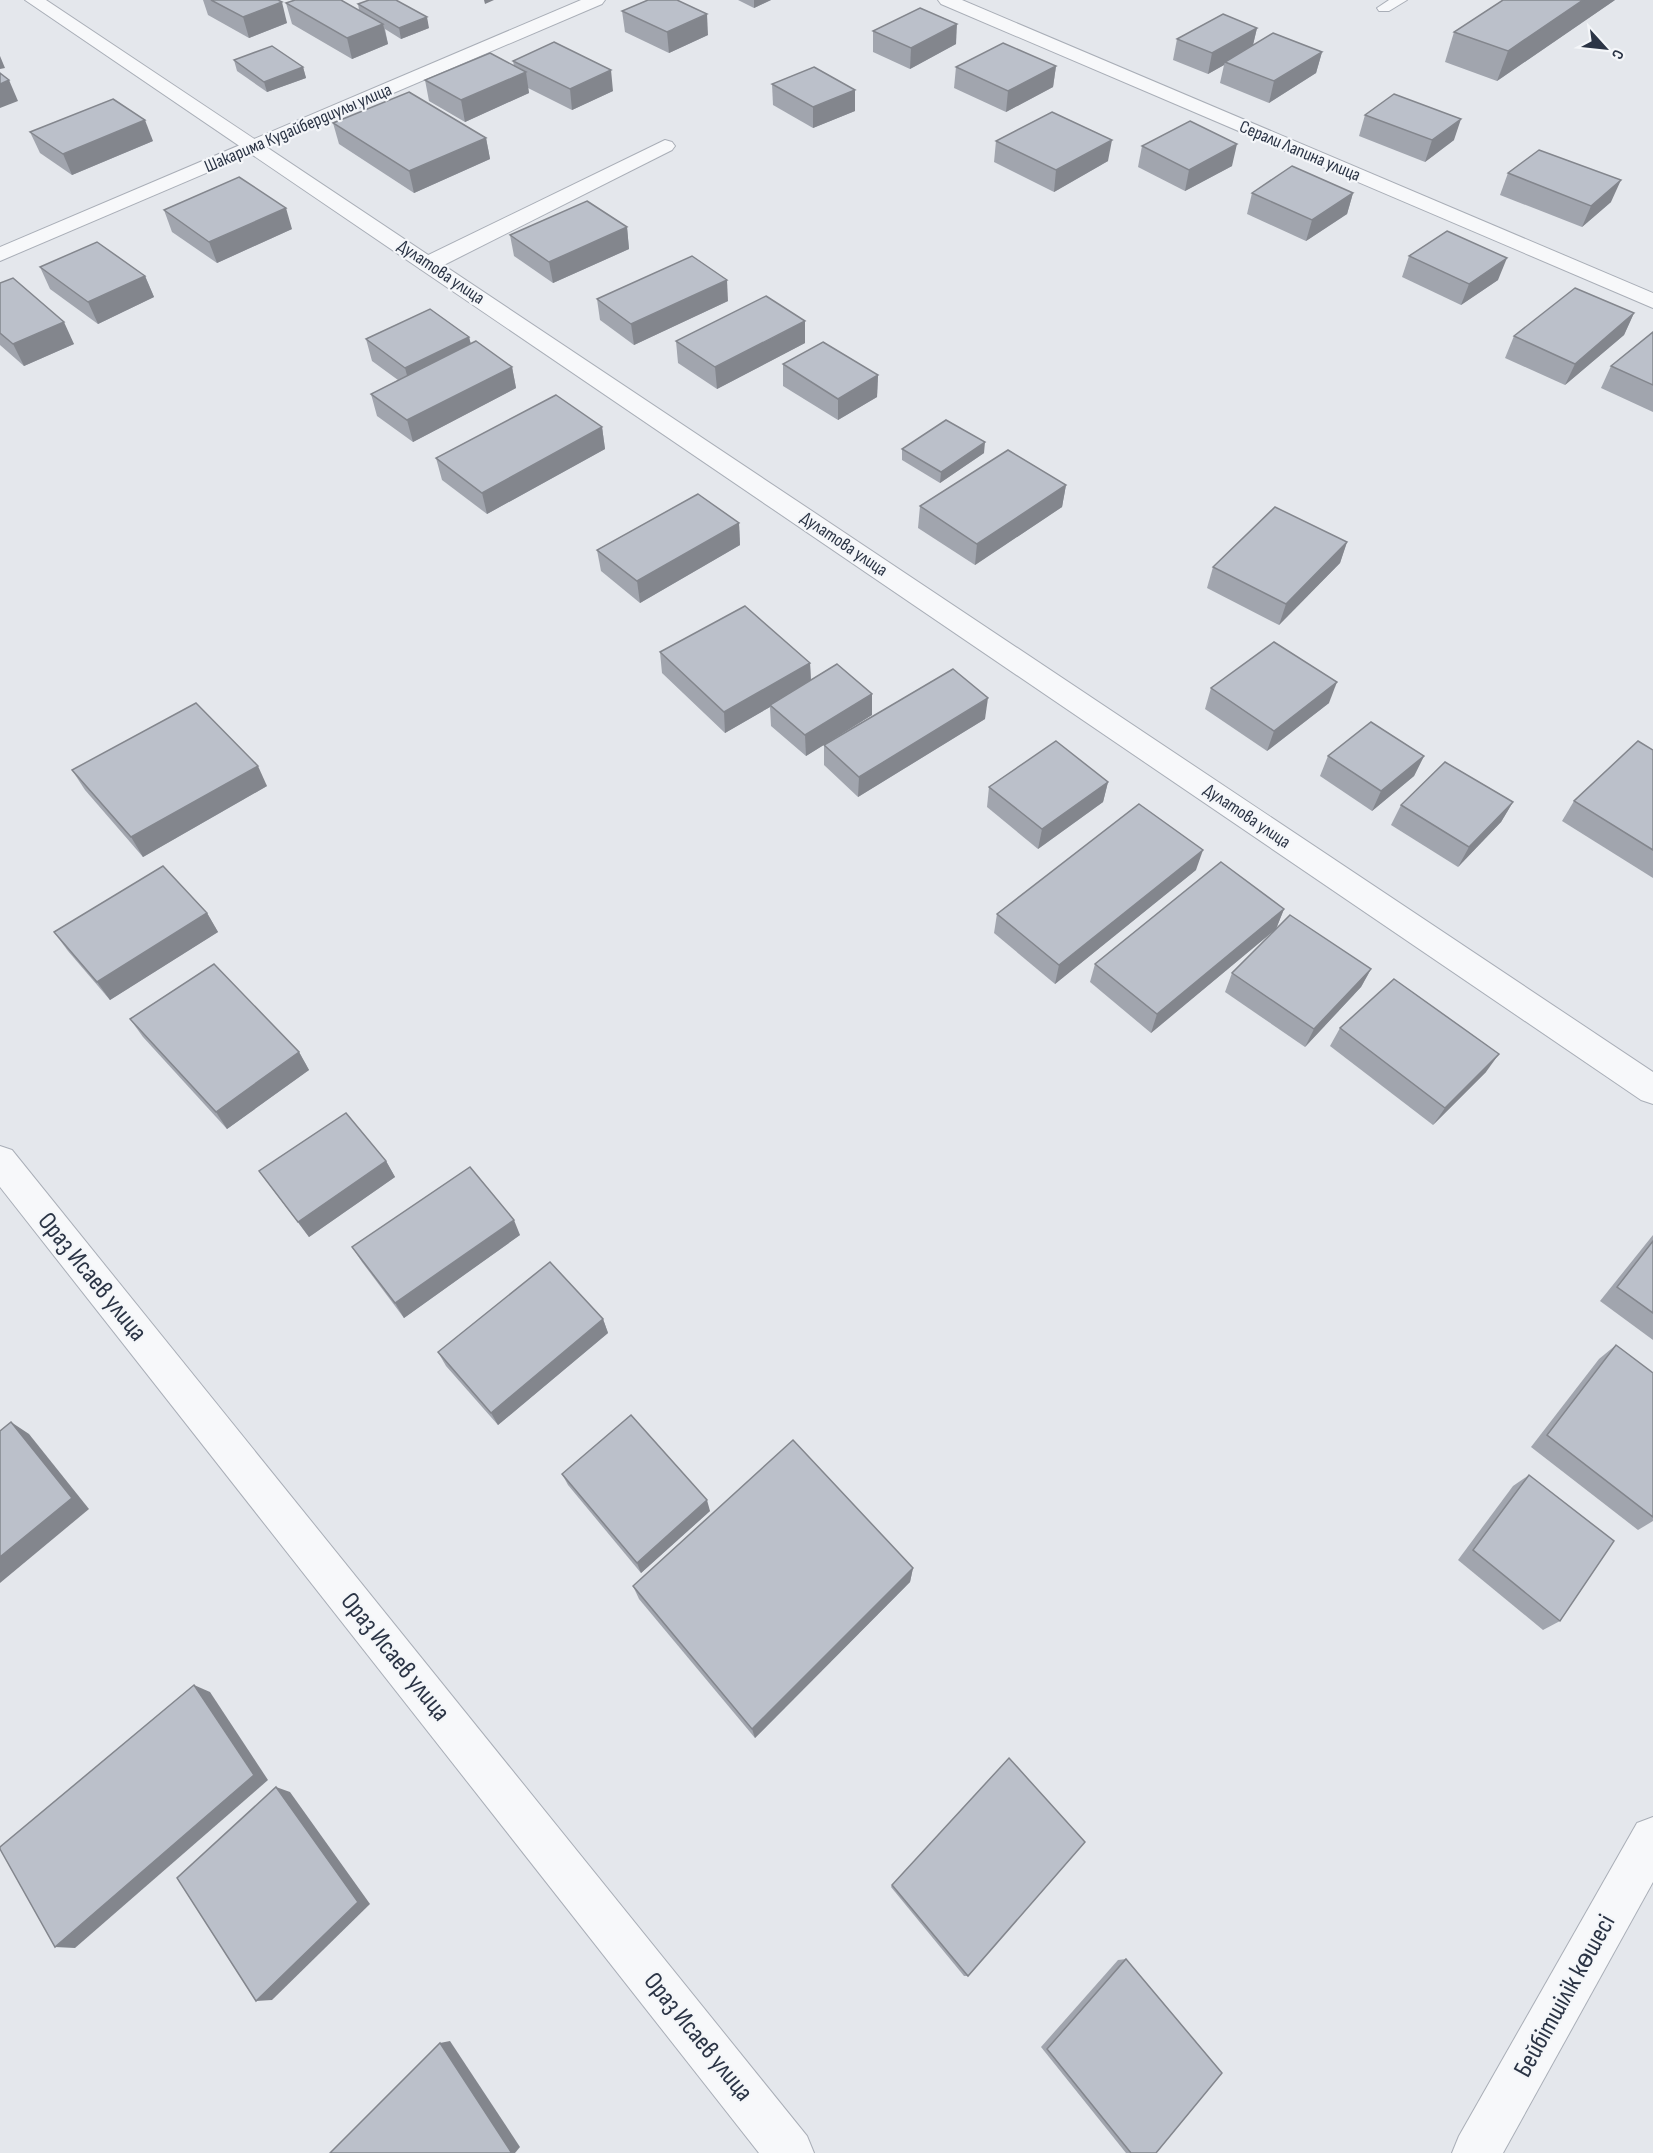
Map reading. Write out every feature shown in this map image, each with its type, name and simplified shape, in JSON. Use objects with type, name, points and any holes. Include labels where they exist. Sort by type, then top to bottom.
[{"type":"street","name":"Дулатова улица","points":[[33,0],[255,147],[1653,1090]]},
{"type":"street","name":"Шакарима Кудайбердиулы улица","points":[[0,255],[596,0]]},
{"type":"street","name":"Серали Лапина улица","points":[[947,0],[1653,301]]},
{"type":"street","points":[[428,264],[665,146]]},
{"type":"street","name":"Ораз Исаев улица","points":[[0,1161],[790,2153]]},
{"type":"street","name":"Бейбітшілік көшесі","points":[[1476,2153],[1653,1839]]},
{"type":"lane","points":[[1384,8],[1400,0]]},
{"type":"building","points":[[211,0],[278,0],[282,2],[243,17]]},
{"type":"building","points":[[295,0],[341,0],[383,24],[347,38],[286,3]]},
{"type":"building","points":[[369,0],[396,0],[427,17],[399,28],[358,4]]},
{"type":"building","points":[[648,0],[677,0],[707,14],[667,32],[622,11]]},
{"type":"building","points":[[1503,0],[1583,0],[1508,51],[1454,32]]},
{"type":"building","points":[[920,8],[957,24],[911,48],[873,31]]},
{"type":"building","points":[[1223,14],[1257,28],[1212,53],[1177,39]]},
{"type":"building","points":[[1273,33],[1322,52],[1274,81],[1225,62]]},
{"type":"building","points":[[554,42],[611,70],[570,89],[513,61]]},
{"type":"building","points":[[1003,43],[1056,66],[1008,91],[956,67]]},
{"type":"building","points":[[272,46],[303,67],[264,82],[234,60]]},
{"type":"building","points":[[490,53],[526,72],[461,100],[425,80]]},
{"type":"building","points":[[814,67],[855,90],[813,107],[772,84]]},
{"type":"building","points":[[0,73],[9,80],[0,84]]},
{"type":"building","points":[[409,92],[486,138],[409,171],[333,123]]},
{"type":"building","points":[[1394,94],[1461,119],[1432,140],[1365,115]]},
{"type":"building","points":[[113,99],[145,120],[63,154],[30,132]]},
{"type":"building","points":[[1052,112],[1112,140],[1056,170],[996,141]]},
{"type":"building","points":[[1190,121],[1237,144],[1189,170],[1142,146]]},
{"type":"building","points":[[1539,150],[1621,180],[1591,206],[1508,173]]},
{"type":"building","points":[[1292,166],[1353,193],[1312,220],[1252,193]]},
{"type":"building","points":[[239,177],[286,208],[209,242],[164,210]]},
{"type":"building","points":[[587,201],[627,227],[549,262],[510,235]]},
{"type":"building","points":[[1447,231],[1507,258],[1469,284],[1409,256]]},
{"type":"building","points":[[97,242],[145,276],[88,302],[40,267]]},
{"type":"building","points":[[692,256],[727,280],[631,324],[597,299]]},
{"type":"building","points":[[13,278],[64,322],[13,344],[0,333],[0,283]]},
{"type":"building","points":[[1575,288],[1634,313],[1575,364],[1514,336]]},
{"type":"building","points":[[766,296],[805,321],[715,367],[676,341]]},
{"type":"building","points":[[430,309],[469,337],[405,368],[366,339]]},
{"type":"building","points":[[1653,332],[1653,385],[1611,366]]},
{"type":"building","points":[[476,341],[512,367],[407,420],[371,394]]},
{"type":"building","points":[[823,342],[878,375],[838,399],[783,364]]},
{"type":"building","points":[[556,395],[602,427],[482,493],[436,458]]},
{"type":"building","points":[[946,420],[985,442],[941,472],[902,449]]},
{"type":"building","points":[[1008,450],[1066,485],[977,544],[920,506]]},
{"type":"building","points":[[698,494],[739,523],[637,581],[597,550]]},
{"type":"building","points":[[1275,507],[1347,542],[1286,604],[1213,567]]},
{"type":"building","points":[[745,606],[810,663],[724,712],[660,652]]},
{"type":"building","points":[[1274,642],[1337,682],[1274,731],[1211,688]]},
{"type":"building","points":[[837,664],[872,694],[805,735],[770,705]]},
{"type":"building","points":[[953,669],[988,698],[859,777],[824,745]]},
{"type":"building","points":[[196,703],[258,766],[131,837],[72,770]]},
{"type":"building","points":[[1371,722],[1424,756],[1381,791],[1328,756]]},
{"type":"building","points":[[1056,741],[1108,782],[1042,829],[989,787]]},
{"type":"building","points":[[1638,741],[1653,750],[1653,850],[1574,801]]},
{"type":"building","points":[[1445,762],[1513,802],[1469,847],[1401,805]]},
{"type":"building","points":[[1139,804],[1203,850],[1059,965],[997,914]]},
{"type":"building","points":[[1221,862],[1284,909],[1157,1014],[1095,964]]},
{"type":"building","points":[[163,866],[207,913],[97,982],[54,932]]},
{"type":"building","points":[[1290,915],[1371,969],[1314,1029],[1232,973]]},
{"type":"building","points":[[214,964],[299,1052],[216,1112],[130,1019]]},
{"type":"building","points":[[1394,979],[1499,1054],[1445,1108],[1340,1028]]},
{"type":"building","points":[[346,1113],[386,1161],[298,1222],[259,1171]]},
{"type":"building","points":[[470,1167],[514,1220],[395,1303],[352,1247]]},
{"type":"building","points":[[1653,1241],[1653,1313],[1617,1287]]},
{"type":"building","points":[[550,1262],[603,1319],[491,1413],[438,1352]]},
{"type":"building","points":[[1616,1345],[1653,1373],[1653,1517],[1547,1435]]},
{"type":"building","points":[[631,1415],[707,1500],[637,1563],[562,1474]]},
{"type":"building","points":[[11,1422],[72,1498],[0,1557],[0,1431]]},
{"type":"building","points":[[793,1440],[913,1568],[752,1729],[633,1586]]},
{"type":"building","points":[[1529,1475],[1614,1541],[1560,1621],[1473,1550]]},
{"type":"building","points":[[194,1685],[254,1775],[55,1947],[0,1847]]},
{"type":"building","points":[[1009,1758],[1085,1842],[968,1976],[892,1885]]},
{"type":"building","points":[[276,1787],[358,1902],[256,2001],[177,1878]]},
{"type":"building","points":[[1126,1959],[1222,2073],[1156,2153],[1131,2153],[1047,2049]]},
{"type":"building","points":[[440,2043],[511,2153],[330,2153]]}]
